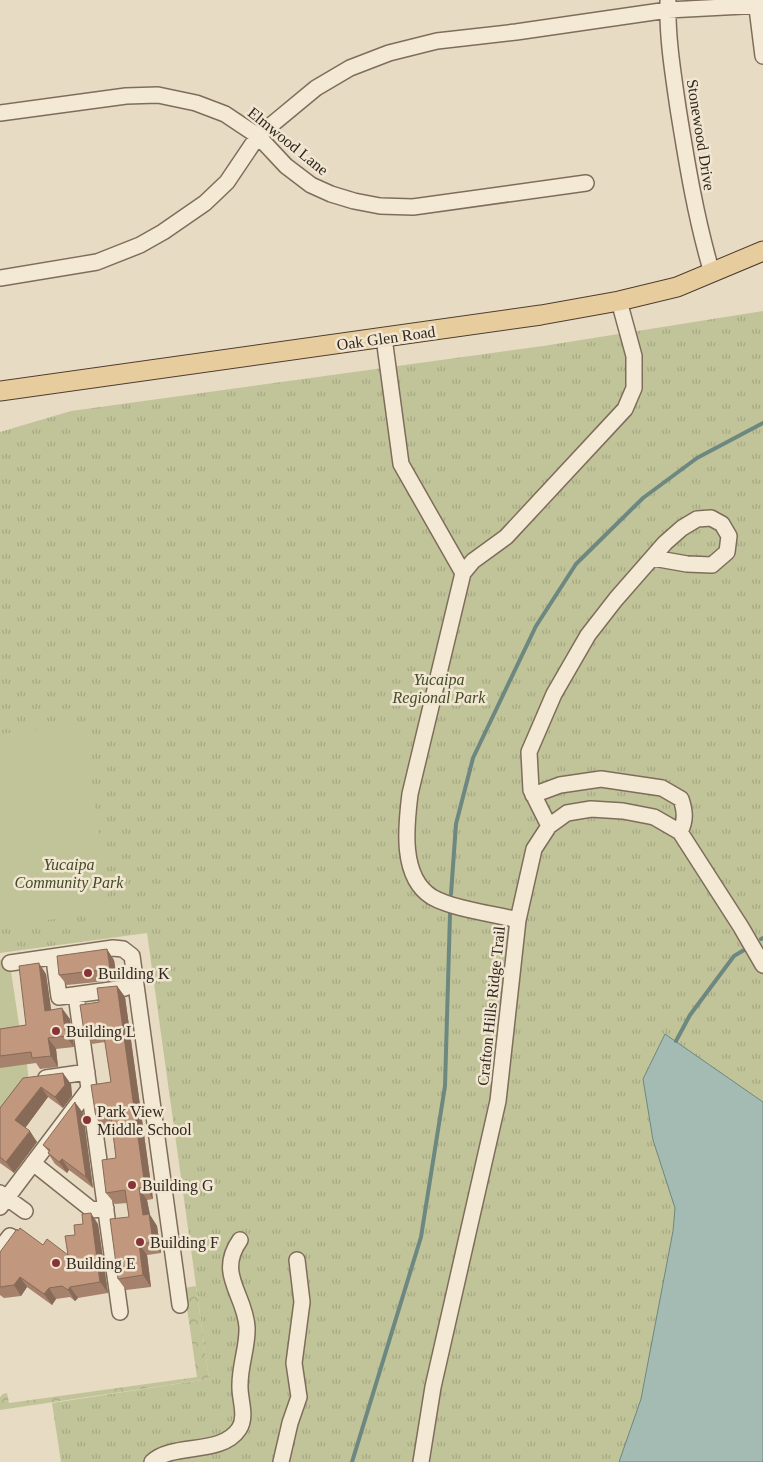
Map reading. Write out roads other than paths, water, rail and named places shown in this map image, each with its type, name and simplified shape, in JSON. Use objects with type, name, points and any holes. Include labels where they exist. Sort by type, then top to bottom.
[{"type":"main road","name":"Oak Glen Road","points":[[0,391],[384,338],[541,315],[619,301],[677,287],[763,251]]},
{"type":"street","points":[[0,278],[97,262],[140,245],[163,232],[205,203],[227,182],[258,136],[316,88],[350,68],[389,53],[437,41],[516,32],[668,5],[759,4],[763,56]]},
{"type":"street","name":"Stonewood Drive","points":[[668,5],[675,84],[686,162],[700,233],[712,273]]},
{"type":"street","name":"Elmwood Lane","points":[[0,113],[126,96],[158,95],[196,103],[225,114],[258,136],[286,166],[311,185],[331,194],[380,206],[413,207],[586,183]]},
{"type":"street","points":[[384,338],[401,464],[464,573],[473,561],[506,537],[625,409],[634,388],[634,356],[619,301]]},
{"type":"street","points":[[549,826],[531,790],[529,752],[554,694],[588,634],[665,543],[682,528],[697,519],[711,518],[722,524],[729,536],[727,552],[712,565],[687,564],[654,558]]},
{"type":"street","name":"Crafton Hills Ridge Trail","points":[[421,1462],[433,1387],[498,1101],[518,920],[454,905],[432,897],[417,883],[409,859],[405,830],[410,794],[464,573]]},
{"type":"street","points":[[533,795],[560,785],[601,779],[662,788],[681,799],[685,811],[684,824],[680,832]]},
{"type":"street","points":[[518,920],[534,849],[549,826],[567,813],[591,809],[623,811],[654,817],[680,832],[763,965]]},
{"type":"street","points":[[10,963],[113,948],[127,950],[132,956],[180,1305]]},
{"type":"street","points":[[55,966],[59,997],[125,988]]},
{"type":"street","points":[[76,995],[120,1312]]},
{"type":"street","points":[[29,1080],[87,1072]]},
{"type":"street","points":[[25,1211],[2,1199],[33,1163],[89,1089]]},
{"type":"street","points":[[33,1163],[92,1210],[106,1208]]},
{"type":"street","points":[[0,1249],[10,1236]]},
{"type":"street","points":[[152,1462],[165,1454],[220,1443],[232,1437],[240,1428],[243,1416],[240,1383],[247,1326],[230,1273],[232,1253],[240,1240]]},
{"type":"street","points":[[281,1462],[290,1423],[300,1397],[294,1363],[302,1302],[297,1260]]},
{"type":"water","points":[[665,1034],[763,1102],[763,1462],[619,1462],[641,1399],[673,1231],[675,1208],[653,1140],[643,1079]]},
{"type":"waterway","points":[[451,894],[456,824],[473,758],[536,626],[576,564],[643,498],[697,458],[763,423]]},
{"type":"waterway","points":[[352,1462],[421,1237],[445,1086],[450,914]]},
{"type":"waterway","points":[[676,1041],[690,1015],[734,956],[744,950]]},
{"type":"place","name":"Building K","points":[[88,973]]},
{"type":"place","name":"Building L","points":[[56,1031]]},
{"type":"place","name":"Park View Middle School","points":[[87,1120]]},
{"type":"place","name":"Building G","points":[[132,1185]]},
{"type":"place","name":"Building F","points":[[140,1242]]},
{"type":"place","name":"Building E","points":[[56,1263]]},
{"type":"park label","name":"Yucaipa Regional Park","points":[[439,688]]},
{"type":"park label","name":"Yucaipa Community Park","points":[[69,873]]}]
